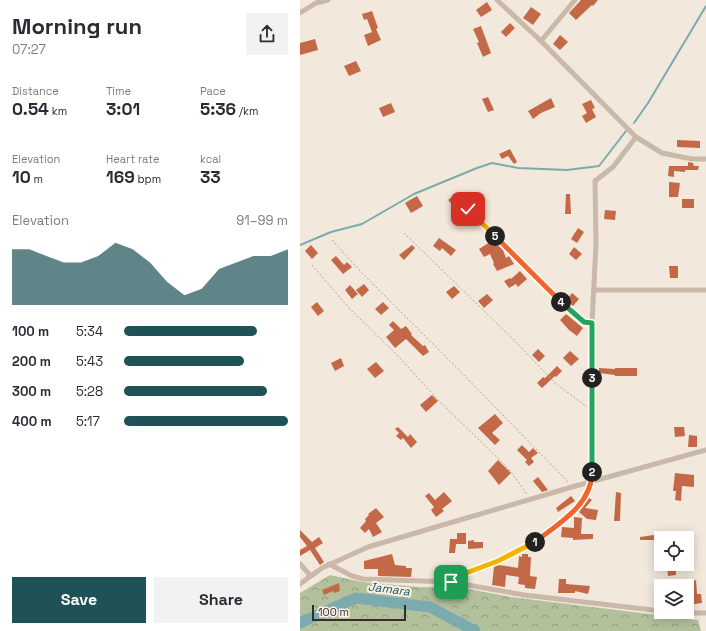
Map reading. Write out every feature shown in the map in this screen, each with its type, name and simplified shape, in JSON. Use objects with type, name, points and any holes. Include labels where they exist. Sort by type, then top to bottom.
[{"type":"street","points":[[300,12],[316,3],[328,0]]},
{"type":"street","points":[[497,0],[541,41],[636,137],[662,153],[692,159],[706,159]]},
{"type":"street","points":[[541,41],[575,0]]},
{"type":"street","points":[[451,582],[455,577],[498,561],[535,542],[572,514],[583,501],[592,481],[592,323],[596,244],[595,181],[613,167],[636,137]]},
{"type":"street","points":[[468,209],[556,298],[584,322],[592,323]]},
{"type":"street","points":[[594,290],[706,290]]},
{"type":"street","points":[[300,584],[329,564],[368,547],[592,481],[706,450]]},
{"type":"street","points":[[300,564],[311,576]]},
{"type":"street","points":[[329,564],[352,576],[364,579],[451,582],[524,595],[654,610]]},
{"type":"street","points":[[300,580],[311,576]]},
{"type":"street","points":[[694,613],[706,613]]},
{"type":"path","points":[[404,233],[516,342],[555,383],[592,411]]},
{"type":"path","points":[[332,240],[362,273],[458,368],[572,487]]},
{"type":"path","points":[[312,265],[350,309],[399,357],[440,402],[508,468],[531,499]]},
{"type":"green space","points":[[330,575],[362,582],[419,587],[464,588],[511,597],[654,615],[654,619],[698,620],[701,631],[300,631],[300,593]]},
{"type":"building","points":[[581,0],[598,0],[576,20],[569,13]]},
{"type":"building","points":[[487,2],[492,10],[481,17],[476,10]]},
{"type":"building","points":[[531,7],[541,14],[533,25],[523,18]]},
{"type":"building","points":[[372,11],[378,28],[376,29],[381,40],[368,46],[364,35],[372,32],[367,19],[364,20],[362,14]]},
{"type":"building","points":[[510,23],[515,28],[506,37],[501,32]]},
{"type":"building","points":[[481,26],[491,53],[483,57],[477,43],[479,42],[473,29]]},
{"type":"building","points":[[560,35],[568,42],[560,50],[553,44]]},
{"type":"building","points":[[315,39],[318,50],[300,55],[300,43]]},
{"type":"building","points":[[356,61],[361,71],[349,76],[344,66]]},
{"type":"building","points":[[488,97],[494,110],[488,112],[482,99]]},
{"type":"building","points":[[551,98],[555,107],[541,113],[533,119],[528,111]]},
{"type":"building","points":[[591,100],[595,108],[592,109],[596,117],[586,123],[582,116],[587,113],[582,104]]},
{"type":"building","points":[[391,103],[395,112],[383,117],[379,108]]},
{"type":"building","points":[[677,140],[700,141],[700,148],[677,147]]},
{"type":"building","points":[[510,149],[517,162],[514,164],[508,156],[502,159],[499,154]]},
{"type":"building","points":[[688,162],[693,163],[694,166],[699,166],[698,170],[685,170],[685,172],[674,171],[674,177],[668,176],[669,166],[688,166]]},
{"type":"building","points":[[669,182],[680,183],[678,197],[669,197]]},
{"type":"building","points":[[566,194],[570,194],[571,214],[565,214]]},
{"type":"building","points":[[417,196],[423,206],[411,213],[405,203]]},
{"type":"building","points":[[452,197],[463,208],[457,213],[453,209],[455,207],[448,200]]},
{"type":"building","points":[[682,199],[694,199],[694,208],[682,208]]},
{"type":"building","points":[[605,210],[616,211],[615,220],[604,219]]},
{"type":"building","points":[[578,228],[584,232],[577,243],[571,239]]},
{"type":"building","points":[[439,238],[456,250],[451,256],[442,248],[440,251],[433,246]]},
{"type":"building","points":[[493,240],[503,250],[506,258],[509,256],[514,264],[497,271],[490,254],[484,257],[479,249]]},
{"type":"building","points":[[311,245],[318,253],[312,259],[305,251]]},
{"type":"building","points":[[412,245],[415,248],[404,260],[399,255]]},
{"type":"building","points":[[574,247],[582,254],[576,260],[569,254]]},
{"type":"building","points":[[336,256],[344,265],[347,262],[352,267],[343,274],[331,260]]},
{"type":"building","points":[[669,266],[678,266],[678,278],[670,278]]},
{"type":"building","points":[[520,271],[527,279],[518,287],[516,284],[509,288],[504,281],[510,278],[511,279]]},
{"type":"building","points":[[364,284],[369,290],[362,297],[356,290]]},
{"type":"building","points":[[350,285],[358,294],[352,299],[345,290]]},
{"type":"building","points":[[454,286],[460,292],[452,299],[446,292]]},
{"type":"building","points":[[572,293],[579,299],[573,306],[566,301]]},
{"type":"building","points":[[487,294],[493,300],[484,308],[478,301]]},
{"type":"building","points":[[317,302],[324,311],[318,316],[311,307]]},
{"type":"building","points":[[383,302],[389,308],[381,315],[375,309]]},
{"type":"building","points":[[566,314],[583,328],[577,336],[560,320]]},
{"type":"building","points":[[393,321],[401,329],[406,326],[412,334],[411,335],[423,346],[425,345],[429,352],[423,356],[406,339],[395,348],[386,337],[394,330],[389,325]]},
{"type":"building","points":[[538,349],[545,356],[539,362],[532,355]]},
{"type":"building","points":[[570,351],[579,359],[571,366],[563,358]]},
{"type":"building","points":[[341,358],[344,366],[335,371],[331,363]]},
{"type":"building","points":[[376,362],[384,371],[375,378],[367,369]]},
{"type":"building","points":[[557,366],[562,371],[542,388],[537,383],[543,377],[545,378]]},
{"type":"building","points":[[599,368],[637,368],[637,376],[615,376],[599,373]]},
{"type":"building","points":[[432,395],[438,401],[426,412],[420,405]]},
{"type":"building","points":[[495,414],[503,423],[492,433],[500,440],[495,445],[478,428]]},
{"type":"building","points":[[398,427],[408,437],[410,434],[417,442],[411,448],[403,438],[401,440],[396,436],[399,433],[395,429]]},
{"type":"building","points":[[674,427],[684,427],[685,436],[675,437]]},
{"type":"building","points":[[689,435],[697,436],[697,447],[688,447]]},
{"type":"building","points":[[522,445],[529,452],[533,448],[538,453],[531,458],[534,462],[529,466],[525,462],[527,460],[517,450]]},
{"type":"building","points":[[498,460],[511,473],[499,485],[488,471]]},
{"type":"building","points":[[675,473],[694,475],[694,487],[682,486],[681,501],[675,500],[676,491],[673,491]]},
{"type":"building","points":[[538,477],[548,490],[542,492],[533,481]]},
{"type":"building","points":[[444,492],[452,501],[442,509],[444,511],[436,517],[431,510],[434,507],[425,496],[429,493],[435,500]]},
{"type":"building","points":[[616,492],[621,493],[620,521],[614,521]]},
{"type":"building","points":[[571,496],[575,501],[558,512],[556,508]]},
{"type":"building","points":[[589,498],[592,500],[585,508],[598,510],[596,520],[587,519],[579,512]]},
{"type":"building","points":[[376,508],[384,517],[376,523],[382,532],[373,537],[369,529],[365,533],[360,528],[366,521],[365,519],[369,515],[368,514]]},
{"type":"building","points":[[574,517],[582,518],[581,534],[593,534],[593,539],[573,540],[573,538],[561,537],[562,527],[574,528]]},
{"type":"building","points":[[300,530],[312,542],[319,537],[323,543],[315,548],[324,562],[320,565],[310,550],[300,556],[300,550],[307,546],[300,537]]},
{"type":"building","points":[[457,533],[466,533],[466,544],[456,544],[455,553],[449,553],[450,539],[457,539]]},
{"type":"building","points":[[654,535],[654,540],[640,540],[640,537]]},
{"type":"building","points":[[474,540],[474,542],[483,542],[483,548],[468,549],[468,541]]},
{"type":"building","points":[[392,554],[395,565],[412,568],[411,577],[378,576],[378,569],[364,569],[364,561]]},
{"type":"building","points":[[522,554],[528,554],[528,557],[531,557],[530,576],[537,577],[535,589],[525,588],[525,585],[518,584],[519,577],[506,575],[505,587],[492,585],[494,567],[498,565],[518,568],[519,556],[522,557]]},
{"type":"building","points":[[668,571],[676,571],[676,575],[668,576]]},
{"type":"building","points":[[559,579],[566,579],[566,584],[590,586],[588,594],[575,591],[575,593],[558,593]]},
{"type":"building","points":[[694,580],[696,580],[697,594],[701,594],[702,603],[694,604]]},
{"type":"building","points":[[339,583],[340,591],[334,593],[333,591],[324,595],[322,590]]},
{"type":"waterway","points":[[634,123],[648,103],[706,6]]},
{"type":"waterway","points":[[300,245],[331,232],[362,224],[414,194],[492,163],[518,168],[567,170],[599,166],[626,131]]},
{"type":"waterway","name":"Jamara","points":[[300,623],[356,598],[430,607],[475,631]]},
{"type":"route","points":[[451,582],[455,577],[498,561],[535,542],[572,514],[583,501],[592,481],[592,323],[584,322],[556,298],[468,209]]}]
